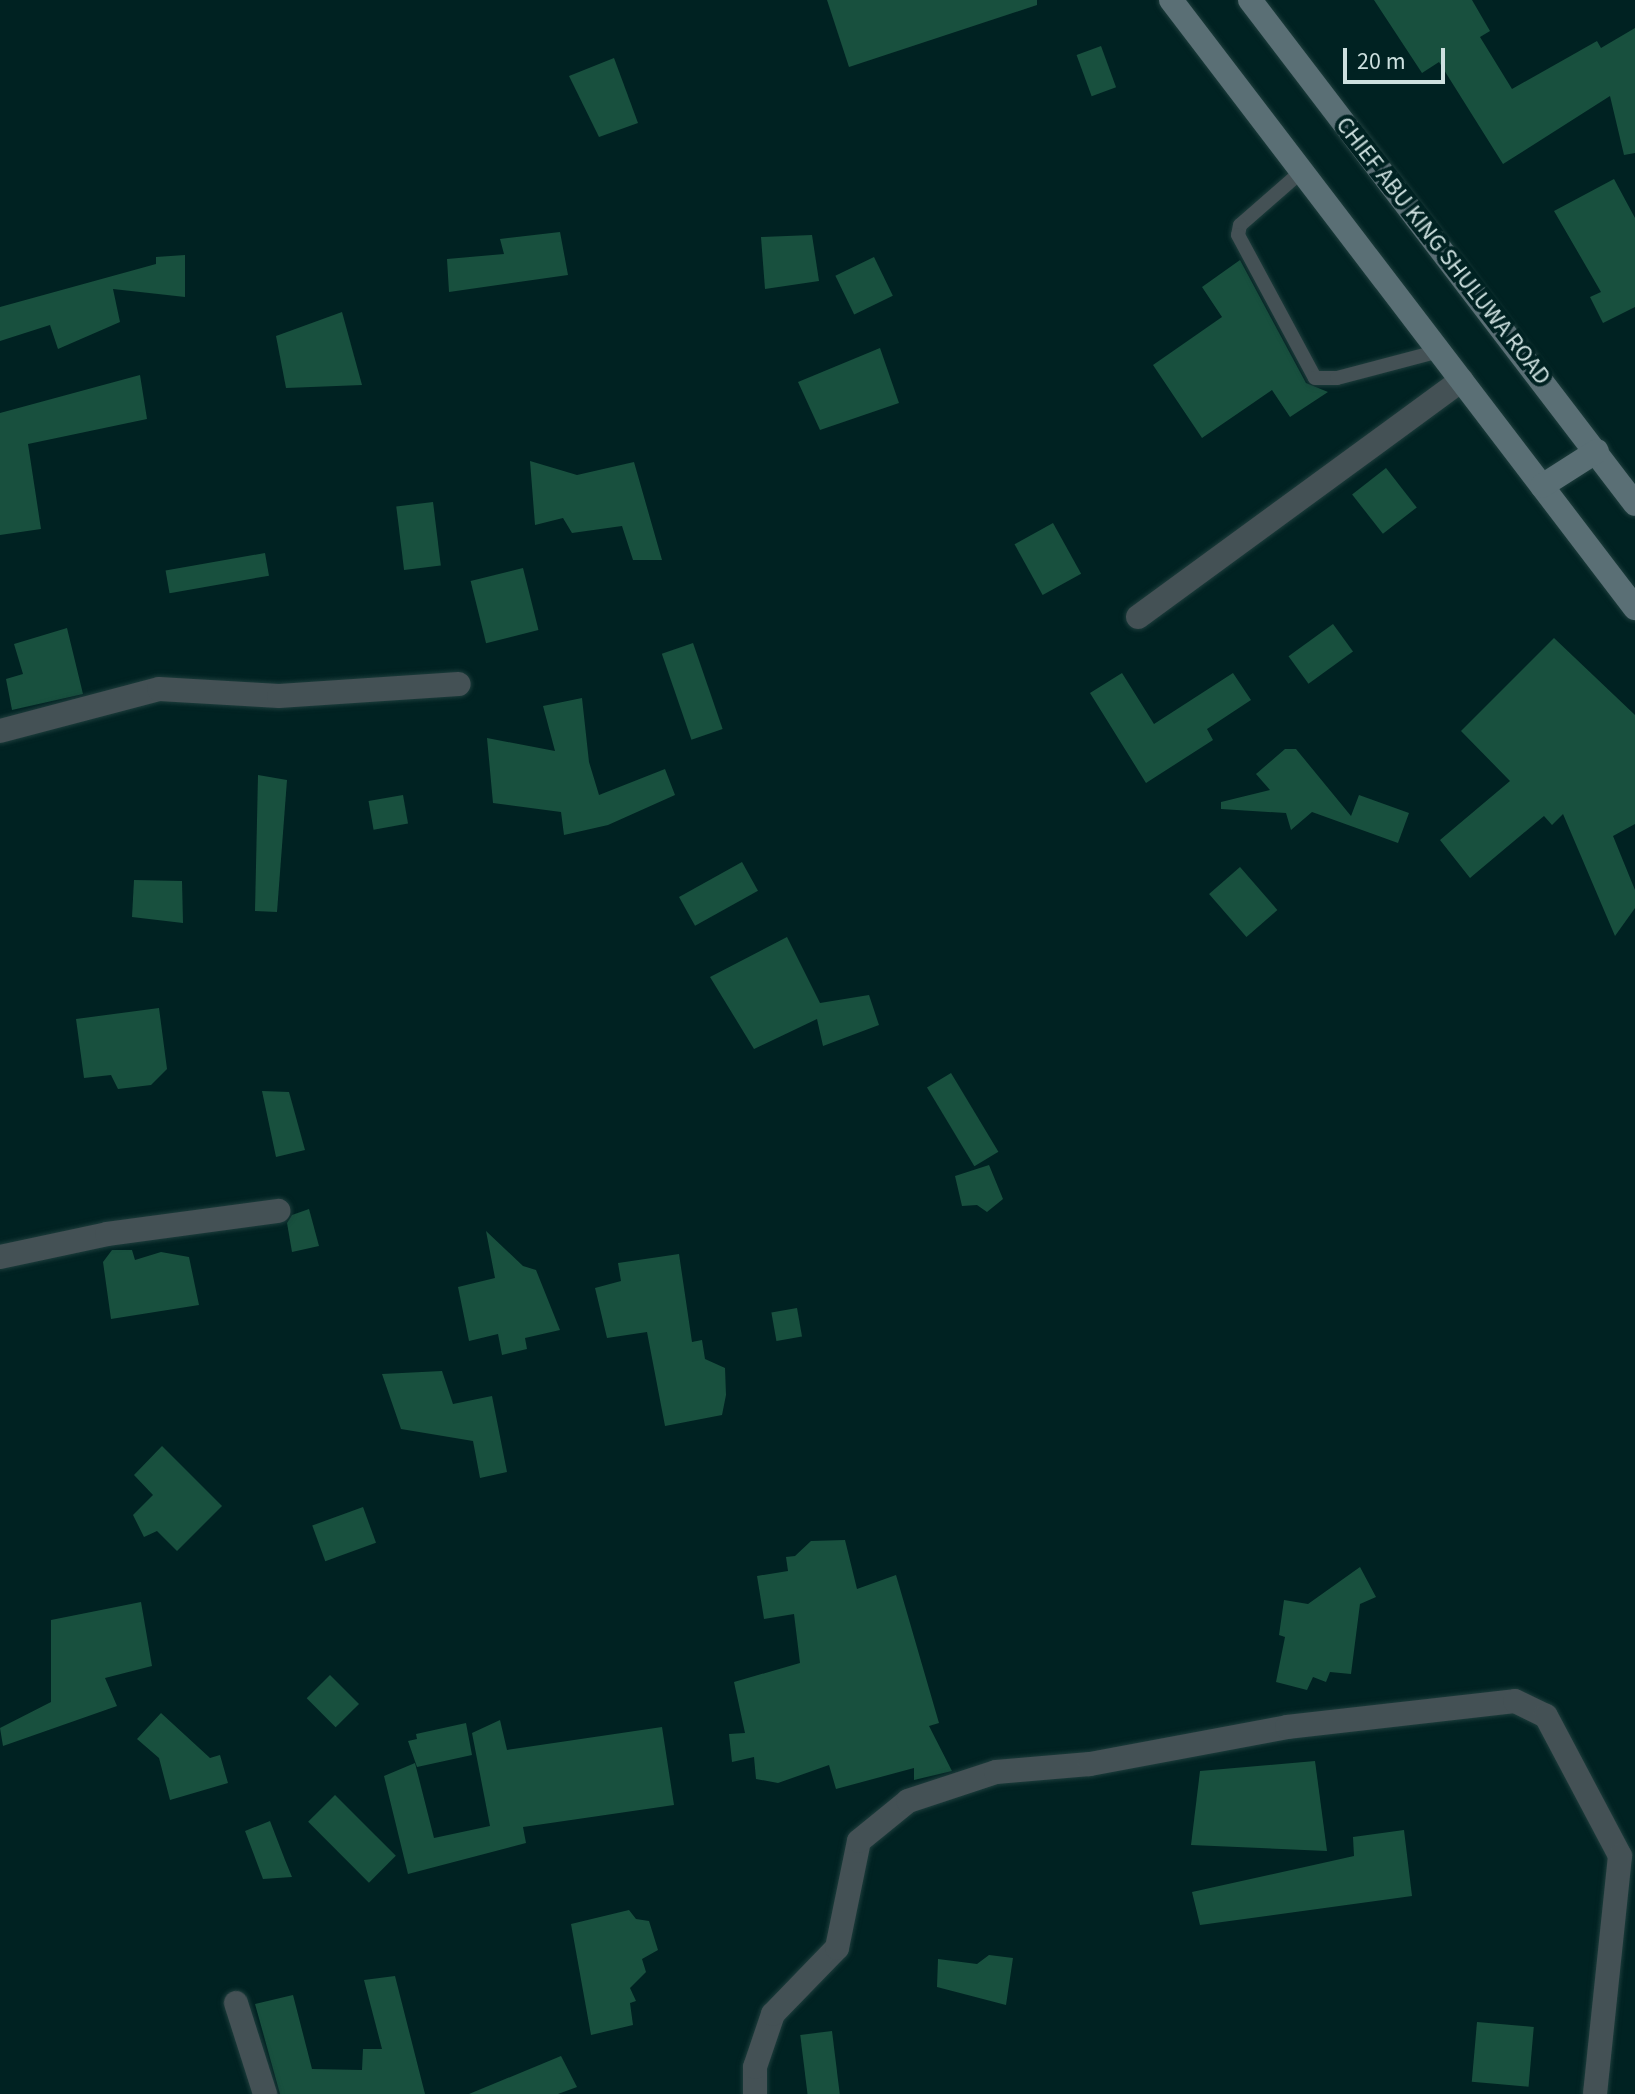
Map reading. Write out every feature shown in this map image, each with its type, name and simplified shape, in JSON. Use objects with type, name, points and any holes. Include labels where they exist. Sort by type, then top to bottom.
[{"type":"street","points":[[1171,0],[1635,608]]},
{"type":"street","name":"CHIEF ABU KING SHULUWA ROAD","points":[[1250,0],[1635,504]]},
{"type":"street","points":[[1138,617],[1462,380]]},
{"type":"street","points":[[1542,486],[1597,451]]},
{"type":"street","points":[[0,731],[159,689],[279,696],[459,684]]},
{"type":"street","points":[[0,1257],[107,1234],[278,1211]]},
{"type":"street","points":[[755,2094],[755,2067],[773,2014],[837,1948],[859,1841],[908,1801],[996,1772],[1090,1764],[1287,1727],[1515,1701],[1546,1716],[1620,1856],[1595,2094]]},
{"type":"street","points":[[236,2003],[265,2094]]},
{"type":"lane","points":[[1302,171],[1240,225],[1238,235],[1315,378],[1337,378],[1440,351]]},
{"type":"building","points":[[827,0],[1037,0],[1037,5],[849,67]]},
{"type":"building","points":[[1374,0],[1472,0],[1490,31],[1480,37],[1512,89],[1597,41],[1601,48],[1635,28],[1635,153],[1624,155],[1610,96],[1503,164],[1439,62],[1422,73]]},
{"type":"building","points":[[1101,46],[1116,87],[1092,96],[1077,55]]},
{"type":"building","points":[[614,58],[638,123],[599,137],[569,76]]},
{"type":"building","points":[[1614,179],[1635,218],[1635,307],[1603,323],[1590,297],[1601,292],[1554,211]]},
{"type":"building","points":[[560,232],[568,275],[449,292],[447,259],[504,254],[500,239]]},
{"type":"building","points":[[812,235],[819,281],[765,289],[761,237]]},
{"type":"building","points":[[185,255],[185,297],[113,289],[120,322],[58,349],[50,325],[0,341],[0,307],[156,264],[156,257]]},
{"type":"building","points":[[874,257],[893,296],[854,314],[835,276]]},
{"type":"building","points":[[1240,260],[1306,383],[1328,392],[1290,417],[1272,390],[1202,438],[1153,365],[1222,317],[1202,287]]},
{"type":"building","points":[[342,312],[362,385],[286,388],[276,336]]},
{"type":"building","points":[[880,348],[899,403],[820,430],[798,382]]},
{"type":"building","points":[[140,375],[147,419],[28,444],[41,529],[0,535],[0,413]]},
{"type":"building","points":[[530,461],[577,475],[634,462],[662,560],[633,560],[622,526],[572,533],[563,518],[535,525]]},
{"type":"building","points":[[1386,468],[1417,507],[1383,534],[1352,494]]},
{"type":"building","points":[[433,502],[441,566],[404,570],[396,507]]},
{"type":"building","points":[[1053,523],[1081,574],[1043,595],[1015,544]]},
{"type":"building","points":[[265,553],[269,576],[170,593],[166,571]]},
{"type":"building","points":[[523,568],[538,630],[486,643],[471,581]]},
{"type":"building","points":[[1333,624],[1353,652],[1308,684],[1289,656]]},
{"type":"building","points":[[67,628],[83,694],[12,710],[6,679],[23,674],[14,644]]},
{"type":"building","points":[[1554,638],[1635,715],[1635,824],[1613,836],[1635,890],[1635,908],[1615,936],[1563,814],[1552,825],[1544,816],[1470,878],[1440,840],[1510,781],[1461,731]]},
{"type":"building","points":[[693,643],[723,729],[691,740],[662,654]]},
{"type":"building","points":[[1122,673],[1154,724],[1233,673],[1251,700],[1207,729],[1213,740],[1146,783],[1090,693]]},
{"type":"building","points":[[582,698],[589,762],[599,795],[665,769],[675,795],[608,825],[564,835],[561,812],[493,803],[487,738],[555,751],[543,706]]},
{"type":"building","points":[[1285,749],[1296,749],[1351,816],[1359,795],[1409,813],[1398,843],[1312,812],[1291,830],[1286,813],[1221,809],[1221,802],[1270,790],[1256,774]]},
{"type":"building","points":[[258,775],[287,780],[277,912],[255,911]]},
{"type":"building","points":[[403,795],[408,824],[374,830],[369,801]]},
{"type":"building","points":[[742,862],[758,891],[695,926],[679,897]]},
{"type":"building","points":[[1240,867],[1277,910],[1246,937],[1209,894]]},
{"type":"building","points":[[134,880],[182,881],[183,923],[132,917]]},
{"type":"building","points":[[787,937],[820,1003],[869,995],[879,1025],[823,1046],[817,1019],[754,1049],[710,977]]},
{"type":"building","points":[[159,1008],[167,1069],[151,1085],[118,1089],[111,1075],[84,1078],[76,1019]]},
{"type":"building","points":[[951,1073],[998,1152],[974,1166],[927,1087]]},
{"type":"building","points":[[262,1091],[289,1092],[305,1150],[276,1157]]},
{"type":"building","points":[[989,1165],[1003,1199],[987,1212],[977,1205],[962,1206],[955,1176]]},
{"type":"building","points":[[309,1209],[319,1246],[292,1252],[287,1223],[292,1215]]},
{"type":"building","points":[[486,1231],[523,1266],[536,1270],[560,1330],[525,1338],[527,1349],[502,1355],[498,1334],[469,1341],[458,1287],[495,1278]]},
{"type":"building","points":[[112,1250],[132,1250],[135,1260],[161,1252],[189,1257],[199,1305],[111,1319],[103,1262]]},
{"type":"building","points":[[679,1254],[692,1342],[702,1340],[705,1359],[725,1368],[726,1395],[722,1415],[665,1426],[647,1332],[607,1338],[595,1288],[621,1281],[618,1263]]},
{"type":"building","points":[[797,1308],[802,1337],[776,1341],[771,1313]]},
{"type":"building","points":[[442,1371],[453,1404],[492,1396],[507,1472],[480,1478],[473,1441],[401,1429],[382,1374]]},
{"type":"building","points":[[162,1446],[222,1506],[177,1551],[157,1531],[144,1537],[133,1515],[153,1495],[134,1475]]},
{"type":"building","points":[[363,1507],[376,1543],[325,1561],[312,1525]]},
{"type":"building","points":[[845,1540],[857,1589],[896,1575],[939,1723],[929,1726],[952,1771],[914,1780],[914,1768],[836,1789],[829,1765],[778,1783],[756,1779],[754,1757],[732,1762],[729,1734],[745,1733],[734,1682],[800,1663],[794,1614],[764,1619],[757,1576],[788,1571],[786,1557],[795,1556],[811,1541]]},
{"type":"building","points":[[1360,1567],[1376,1597],[1360,1604],[1351,1674],[1330,1672],[1326,1682],[1313,1677],[1307,1690],[1276,1682],[1285,1637],[1279,1635],[1284,1600],[1308,1604]]},
{"type":"building","points":[[141,1602],[152,1666],[105,1678],[117,1706],[3,1746],[0,1728],[51,1702],[51,1620]]},
{"type":"building","points":[[330,1675],[359,1704],[336,1727],[307,1698]]},
{"type":"building","points":[[161,1713],[210,1758],[220,1755],[228,1783],[170,1800],[159,1758],[137,1739]]},
{"type":"building","points":[[500,1720],[507,1750],[662,1727],[674,1805],[523,1827],[526,1843],[408,1874],[384,1776],[415,1763],[434,1838],[490,1826],[472,1733]]},
{"type":"building","points":[[466,1723],[472,1755],[417,1767],[408,1741],[417,1739],[416,1734]]},
{"type":"building","points":[[1315,1761],[1327,1851],[1191,1845],[1200,1771]]},
{"type":"building","points":[[335,1795],[396,1856],[369,1883],[308,1822]]},
{"type":"building","points":[[270,1821],[292,1877],[263,1879],[245,1831]]},
{"type":"building","points":[[1404,1830],[1412,1896],[1200,1925],[1192,1892],[1354,1856],[1353,1837]]},
{"type":"building","points":[[629,1910],[636,1919],[649,1921],[658,1950],[642,1959],[646,1972],[630,1988],[636,2001],[630,2003],[633,2025],[591,2035],[571,1924]]},
{"type":"building","points":[[989,1955],[1013,1958],[1006,2005],[937,1987],[938,1959],[977,1964]]},
{"type":"building","points":[[395,1976],[425,2094],[280,2094],[255,2004],[293,1995],[312,2069],[362,2070],[363,2049],[382,2049],[364,1980]]},
{"type":"building","points":[[1477,2022],[1534,2027],[1529,2087],[1472,2082]]},
{"type":"building","points":[[832,2031],[840,2094],[807,2094],[800,2035]]},
{"type":"building","points":[[561,2056],[577,2087],[558,2094],[469,2094]]}]
